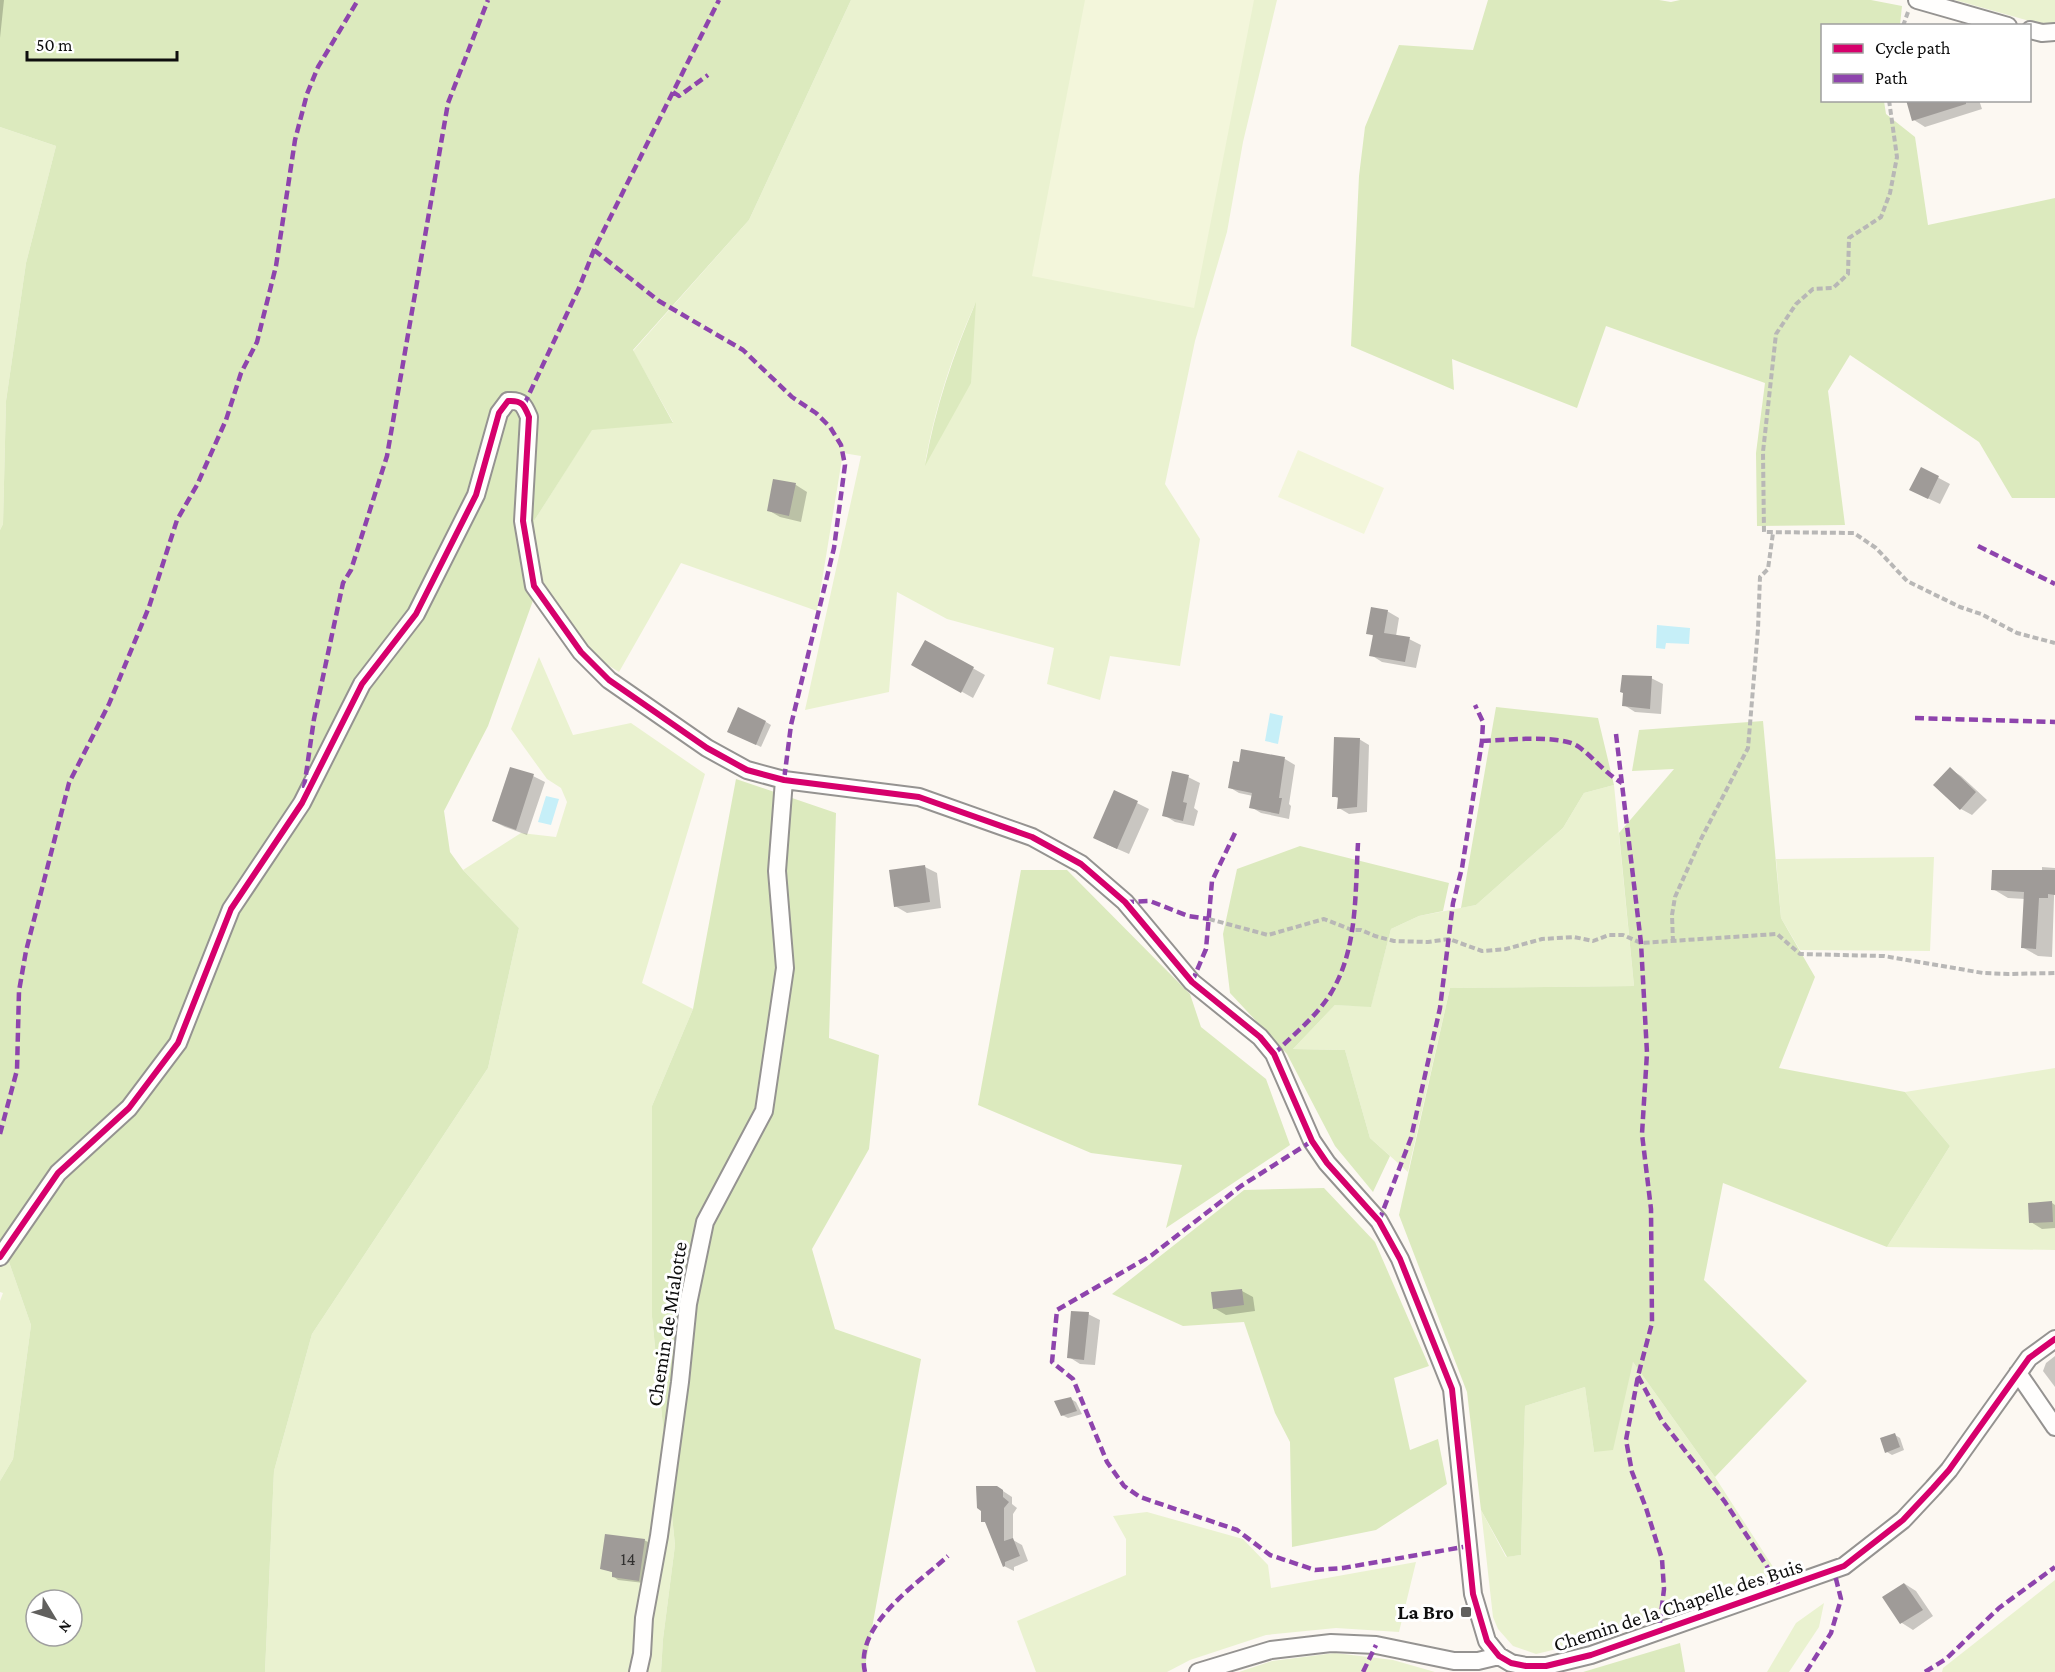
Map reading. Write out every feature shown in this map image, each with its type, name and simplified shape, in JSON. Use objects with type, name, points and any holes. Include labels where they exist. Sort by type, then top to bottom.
[{"type":"street","points":[[1917,0],[2001,24]]},
{"type":"street","points":[[2031,30],[2042,33],[2055,32]]},
{"type":"street","points":[[0,1257],[58,1173],[129,1108],[178,1042],[231,909],[302,803],[362,684],[416,614],[476,495],[499,413],[508,401],[518,400],[524,405],[529,417],[523,521],[534,586],[581,652],[609,680],[707,748],[747,770],[784,780],[919,797],[1032,837],[1081,864],[1125,902],[1192,982],[1260,1037],[1274,1054],[1312,1141],[1327,1162],[1379,1221],[1400,1259],[1452,1389],[1473,1594],[1487,1641],[1499,1656],[1478,1661],[1454,1661],[1376,1645],[1331,1643],[1271,1650],[1198,1672]]},
{"type":"street","name":"Chemin de Mialotte","points":[[638,1672],[642,1654],[644,1618],[680,1382],[688,1304],[705,1222],[764,1111],[785,968],[777,871],[784,780]]},
{"type":"street","name":"Chemin de la Chapelle des Buis","points":[[1499,1656],[1511,1663],[1546,1666],[1591,1655],[1844,1566],[1903,1520],[1944,1476],[2029,1358],[2055,1339]]},
{"type":"street","points":[[2018,1373],[2055,1427]]},
{"type":"path","points":[[1889,102],[1896,157],[1890,193],[1881,217],[1849,238],[1848,274],[1833,288],[1813,289],[1804,296],[1776,334],[1763,452],[1764,532],[1854,532],[1876,548],[1907,581],[1960,607],[1981,614],[2016,633],[2055,643]]},
{"type":"path","points":[[1673,942],[1672,915],[1675,897],[1701,839],[1748,748],[1760,578],[1768,569],[1773,533]]},
{"type":"path","points":[[1209,919],[1268,935],[1324,919],[1352,930],[1361,930],[1394,941],[1428,942],[1449,939],[1482,951],[1506,949],[1542,939],[1574,937],[1593,941],[1609,935],[1623,935],[1641,943],[1777,934],[1800,954],[1884,956],[1983,973],[2055,973]]},
{"type":"green space","points":[[0,0],[851,0],[749,220],[633,350],[673,423],[592,430],[534,521],[540,581],[488,726],[444,811],[450,852],[463,870],[519,928],[488,1068],[312,1334],[274,1471],[265,1672],[0,1672],[0,1481],[13,1459],[31,1325],[9,1262],[0,1259],[0,530],[3,524],[6,401],[26,263],[56,146],[0,127]]},
{"type":"green space","points":[[851,0],[1277,0],[1243,142],[1227,232],[1195,341],[1165,484],[1200,539],[1180,666],[1110,656],[1100,700],[1047,684],[1054,648],[947,619],[897,592],[889,692],[805,710],[861,456],[843,453],[817,611],[681,563],[619,672],[581,648],[540,581],[534,521],[592,429],[673,422],[633,351],[749,220]],"holes":[[[975,304],[925,463],[945,382]]]},
{"type":"green space","points":[[1085,0],[1254,0],[1194,308],[1032,276]]},
{"type":"green space","points":[[1488,0],[1659,0],[1671,2],[1680,0],[1871,0],[1902,6],[1900,24],[1821,24],[1821,102],[1884,102],[1886,114],[1915,137],[1928,225],[2055,198],[2055,498],[2012,498],[1979,442],[1850,355],[1828,391],[1845,525],[1757,526],[1756,453],[1765,383],[1606,326],[1577,408],[1452,359],[1454,390],[1351,346],[1359,176],[1365,127],[1399,45],[1473,50]]},
{"type":"green space","points":[[1955,0],[2055,0],[2055,24],[2044,25]]},
{"type":"green space","points":[[0,127],[56,146],[26,263],[6,401],[3,524],[0,530]]},
{"type":"green space","points":[[976,302],[971,383],[925,466],[946,382]]},
{"type":"green space","points":[[1298,450],[1384,488],[1364,534],[1278,497]]},
{"type":"green space","points":[[539,657],[573,735],[631,723],[705,774],[642,983],[693,1009],[652,1106],[652,1317],[675,1545],[661,1672],[265,1672],[274,1471],[312,1334],[488,1068],[519,928],[463,870],[521,833],[556,837],[567,802],[561,788],[547,779],[511,729]]},
{"type":"green space","points":[[1496,707],[1598,718],[1614,785],[1584,793],[1563,828],[1476,905],[1461,908]]},
{"type":"green space","points":[[1763,721],[1781,918],[1815,977],[1779,1068],[1905,1092],[1950,1146],[1887,1247],[1723,1183],[1704,1280],[1807,1381],[1715,1477],[1633,1362],[1613,1450],[1594,1452],[1585,1387],[1525,1406],[1521,1555],[1507,1557],[1481,1510],[1467,1392],[1399,1215],[1450,988],[1634,986],[1619,833],[1674,769],[1632,771],[1639,730]]},
{"type":"green space","points":[[736,779],[836,813],[829,1038],[879,1055],[869,1149],[812,1249],[835,1329],[921,1359],[864,1672],[661,1672],[675,1545],[652,1317],[652,1106],[693,1009]]},
{"type":"green space","points":[[1614,785],[1634,986],[1450,988],[1408,1172],[1370,1138],[1345,1050],[1293,1049],[1335,1005],[1371,1006],[1391,929],[1419,916],[1476,905],[1563,828],[1584,793]]},
{"type":"green space","points":[[1300,846],[1449,883],[1443,911],[1419,916],[1391,929],[1371,1007],[1335,1005],[1293,1049],[1345,1050],[1370,1138],[1390,1156],[1373,1192],[1335,1146],[1287,1054],[1230,993],[1223,934],[1237,869]]},
{"type":"green space","points":[[1934,857],[1930,951],[1800,950],[1781,918],[1776,859]]},
{"type":"green space","points":[[1021,870],[1067,870],[1190,994],[1201,1027],[1266,1079],[1290,1145],[1166,1228],[1182,1165],[1091,1153],[978,1105]]},
{"type":"green space","points":[[2055,1068],[2055,1250],[1887,1247],[1950,1146],[1905,1092]]},
{"type":"green space","points":[[1324,1188],[1375,1242],[1429,1366],[1394,1378],[1410,1450],[1438,1439],[1447,1484],[1376,1530],[1292,1547],[1290,1442],[1275,1413],[1244,1322],[1183,1326],[1112,1294],[1244,1190]]},
{"type":"green space","points":[[0,1259],[9,1262],[31,1325],[13,1459],[0,1481],[0,1301],[3,1293],[0,1292]]},
{"type":"green space","points":[[1633,1362],[1715,1477],[1777,1573],[1582,1643],[1536,1654],[1513,1646],[1498,1629],[1493,1617],[1481,1510],[1506,1557],[1521,1555],[1525,1406],[1585,1387],[1594,1452]]},
{"type":"green space","points":[[1147,1512],[1243,1539],[1268,1565],[1271,1588],[1416,1562],[1399,1632],[1336,1628],[1266,1635],[1190,1660],[1167,1672],[1036,1672],[1017,1621],[1126,1575],[1126,1539],[1113,1516]]},
{"type":"green space","points":[[2055,1580],[2055,1672],[1942,1672],[1943,1668]]},
{"type":"green space","points":[[1824,1603],[1819,1627],[1789,1672],[1767,1672],[1796,1623]]},
{"type":"green space","points":[[1680,1643],[1685,1672],[1583,1672]]},
{"type":"green space","points":[[1335,1653],[1393,1660],[1435,1672],[1239,1672],[1272,1661]]},
{"type":"water","points":[[1657,625],[1690,628],[1689,644],[1666,643],[1665,649],[1656,648]]},
{"type":"water","points":[[1270,713],[1283,716],[1278,744],[1265,741]]},
{"type":"water","points":[[546,796],[559,799],[551,825],[538,822]]},
{"type":"building","points":[[1907,102],[1966,102],[1966,104],[1912,121]]},
{"type":"building","points":[[1921,467],[1939,476],[1928,499],[1909,490]]},
{"type":"building","points":[[773,479],[796,483],[789,516],[767,511]]},
{"type":"building","points":[[1371,607],[1388,610],[1384,633],[1410,637],[1405,662],[1369,656],[1373,635],[1366,634]]},
{"type":"building","points":[[925,640],[974,667],[961,693],[911,665]]},
{"type":"building","points":[[1622,675],[1652,676],[1650,709],[1622,706],[1623,693],[1620,692]]},
{"type":"building","points":[[738,707],[766,721],[756,745],[727,732]]},
{"type":"building","points":[[1334,737],[1360,738],[1357,807],[1337,809],[1338,797],[1332,797]]},
{"type":"building","points":[[1241,749],[1285,757],[1279,814],[1249,808],[1252,793],[1228,788],[1233,761],[1239,762]]},
{"type":"building","points":[[510,767],[534,774],[516,830],[492,821]]},
{"type":"building","points":[[1950,767],[1976,792],[1960,810],[1933,785]]},
{"type":"building","points":[[1172,771],[1189,775],[1183,802],[1187,803],[1183,821],[1162,816]]},
{"type":"building","points":[[1114,790],[1138,801],[1117,849],[1093,838]]},
{"type":"building","points":[[925,865],[930,902],[894,907],[889,870]]},
{"type":"building","points":[[1992,870],[2055,870],[2055,895],[2048,894],[2048,898],[2039,898],[2036,949],[2021,948],[2024,892],[1991,890]]},
{"type":"building","points":[[2052,1201],[2053,1222],[2029,1223],[2028,1203]]},
{"type":"building","points":[[1242,1289],[1244,1305],[1213,1309],[1211,1292]]},
{"type":"building","points":[[1071,1311],[1089,1312],[1084,1360],[1067,1358]]},
{"type":"building","points":[[1071,1397],[1077,1411],[1061,1416],[1054,1401]]},
{"type":"building","points":[[1895,1433],[1900,1447],[1885,1453],[1880,1438]]},
{"type":"building","points":[[976,1486],[997,1486],[1003,1490],[1003,1497],[1009,1502],[1004,1508],[1004,1541],[1013,1538],[1020,1556],[1005,1562],[1003,1567],[985,1522],[981,1522],[981,1511],[977,1508]]},
{"type":"building","points":[[605,1534],[645,1539],[639,1581],[612,1577],[612,1572],[600,1569]]},
{"type":"building","points":[[1904,1583],[1923,1610],[1900,1624],[1882,1597]]},
{"type":"marked path","points":[[0,1134],[17,1070],[19,991],[26,951],[69,783],[109,704],[149,607],[177,520],[197,485],[226,420],[241,373],[257,342],[276,266],[295,140],[307,94],[318,67],[358,0]]},
{"type":"marked path","points":[[304,788],[314,719],[343,583],[351,570],[387,456],[448,103],[488,0]]},
{"type":"marked path","points":[[524,405],[579,288],[594,250],[719,0]]},
{"type":"marked path","points":[[673,92],[679,96],[708,75]]},
{"type":"marked path","points":[[594,250],[659,301],[743,350],[792,397],[816,413],[830,427],[841,445],[845,465],[834,548],[791,725],[784,780]]},
{"type":"marked path","points":[[1978,546],[2055,584]]},
{"type":"marked path","points":[[1379,1221],[1411,1138],[1440,1008],[1453,903],[1462,868],[1482,741],[1483,722],[1475,705]]},
{"type":"marked path","points":[[1915,718],[2055,722]]},
{"type":"marked path","points":[[1616,734],[1641,943],[1647,1053],[1642,1134],[1651,1209],[1652,1323],[1638,1376],[1626,1440],[1632,1472],[1662,1559],[1664,1589],[1659,1631]]},
{"type":"marked path","points":[[1482,741],[1547,739],[1571,743],[1622,783]]},
{"type":"marked path","points":[[1192,982],[1206,949],[1212,881],[1235,833]]},
{"type":"marked path","points":[[1274,1054],[1319,1010],[1340,976],[1354,920],[1358,843]]},
{"type":"marked path","points":[[1125,902],[1150,901],[1188,916],[1209,919]]},
{"type":"marked path","points":[[1312,1141],[1241,1186],[1152,1255],[1057,1310],[1052,1362],[1073,1379],[1107,1462],[1124,1486],[1140,1497],[1237,1530],[1270,1555],[1315,1570],[1343,1568],[1469,1546]]},
{"type":"marked path","points":[[1638,1376],[1662,1421],[1725,1502],[1781,1588]]},
{"type":"marked path","points":[[865,1672],[864,1655],[869,1638],[878,1622],[905,1593],[948,1556]]},
{"type":"marked path","points":[[1925,1672],[1946,1659],[1999,1608],[2055,1567]]},
{"type":"marked path","points":[[1806,1672],[1831,1633],[1841,1599],[1834,1571]]},
{"type":"marked path","points":[[1363,1672],[1376,1645]]},
{"type":"cycle path","points":[[0,1257],[58,1173],[129,1108],[178,1043],[231,909],[302,803],[362,684],[416,614],[476,495],[499,413],[508,401],[516,401],[522,404],[529,417],[523,521],[534,586],[581,652],[609,680],[707,748],[747,770],[784,780],[919,797],[1032,837],[1081,864],[1125,902],[1192,982],[1260,1037],[1274,1054],[1312,1141],[1327,1163],[1379,1221],[1400,1259],[1452,1389],[1473,1594],[1487,1641],[1499,1656],[1511,1663],[1546,1666],[1591,1655],[1844,1566],[1903,1520],[1933,1488],[1949,1470],[2029,1358],[2055,1339]]},
{"type":"place","name":"La Bro","points":[[1466,1612]]}]
